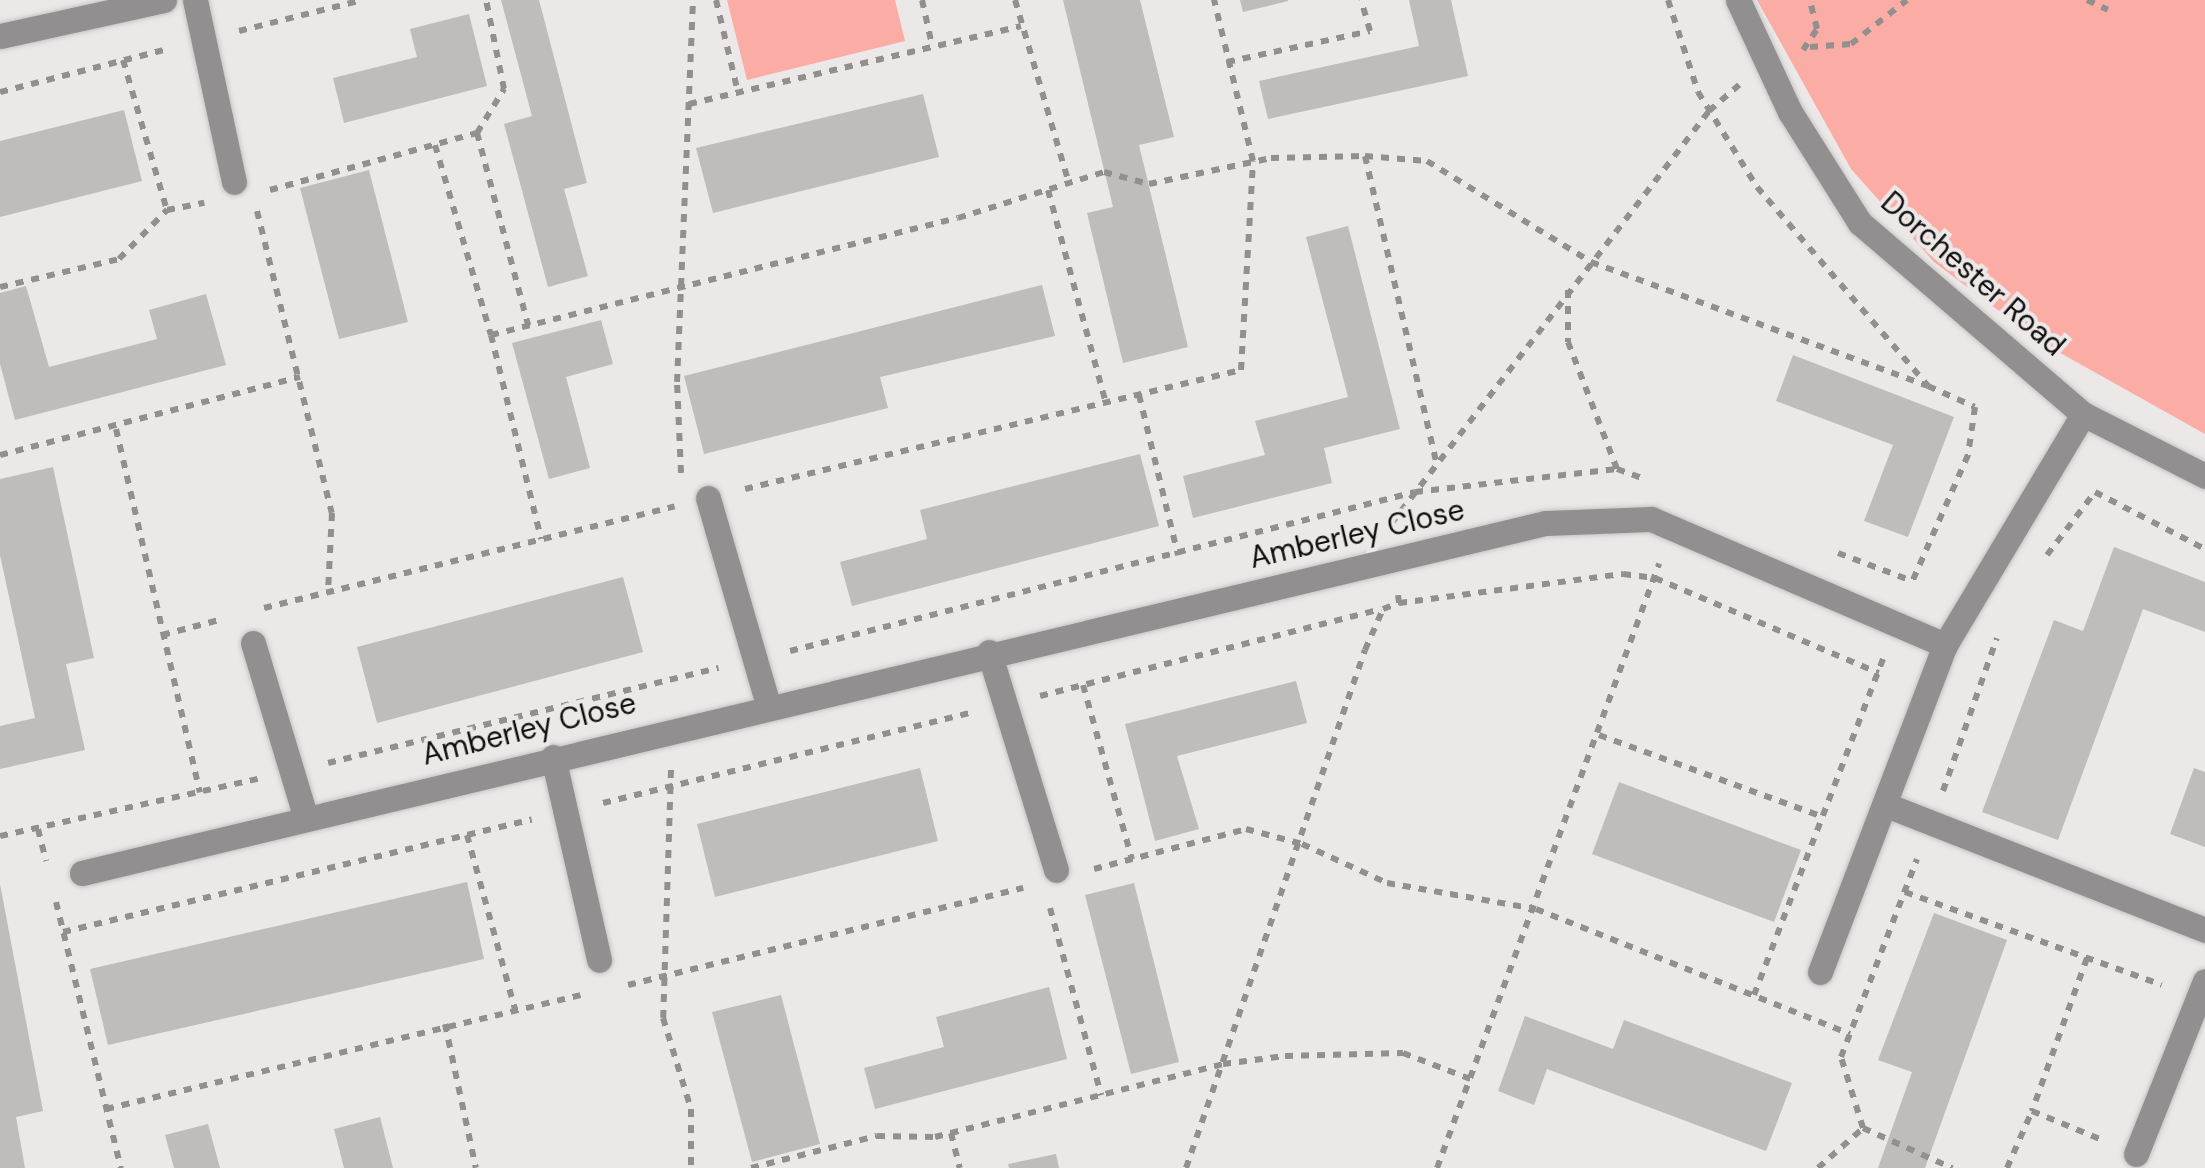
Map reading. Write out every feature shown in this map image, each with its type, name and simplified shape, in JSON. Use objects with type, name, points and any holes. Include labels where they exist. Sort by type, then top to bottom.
[{"type":"street","points":[[0,36],[164,0]]},
{"type":"street","points":[[195,0],[227,191]]},
{"type":"street","name":"Dorchester Road","points":[[1738,0],[1790,112],[1860,223],[2083,414],[2205,476]]},
{"type":"street","points":[[1820,972],[1945,645],[2083,414]]},
{"type":"street","points":[[708,498],[768,704]]},
{"type":"street","name":"Amberley Close","points":[[82,873],[768,704],[1546,523],[1651,518],[1945,645]]},
{"type":"street","points":[[253,642],[306,818]]},
{"type":"street","points":[[989,652],[1060,875]]},
{"type":"street","points":[[552,757],[599,960]]},
{"type":"street","points":[[1886,806],[2205,930]]},
{"type":"street","points":[[2136,1154],[2202,990]]},
{"type":"path","points":[[328,591],[332,514],[253,194],[476,134],[504,88],[486,0]]},
{"type":"path","points":[[254,610],[682,504],[680,282],[693,0]]},
{"type":"path","points":[[716,0],[738,92]]},
{"type":"path","points":[[922,0],[932,45]]},
{"type":"path","points":[[1015,0],[1068,183]]},
{"type":"path","points":[[708,498],[1242,370],[1253,162],[1214,0]]},
{"type":"path","points":[[1226,62],[1370,30],[1361,0]]},
{"type":"path","points":[[1668,0],[1698,92],[1757,187],[1928,386]]},
{"type":"path","points":[[1810,47],[1851,44],[1907,0]]},
{"type":"path","points":[[2087,0],[2108,10]]},
{"type":"path","points":[[690,104],[1021,26]]},
{"type":"path","points":[[124,60],[168,210]]},
{"type":"path","points":[[476,134],[528,324]]},
{"type":"path","points":[[434,145],[491,335],[540,539]]},
{"type":"path","points":[[1365,156],[1438,466]]},
{"type":"path","points":[[491,335],[680,282],[958,218],[1104,172],[1149,184],[1253,162],[1365,156],[1427,161],[1591,262],[1928,386],[1975,407],[1968,455],[1894,624],[1879,673],[1754,995]]},
{"type":"path","points":[[1048,190],[1106,403]]},
{"type":"path","points":[[0,287],[119,259],[168,210],[227,191]]},
{"type":"path","points":[[1568,290],[1568,342],[1617,469]]},
{"type":"path","points":[[0,456],[116,429],[300,378]]},
{"type":"path","points":[[1139,395],[1178,555]]},
{"type":"path","points":[[116,429],[200,792]]},
{"type":"path","points":[[0,836],[292,772],[1178,555],[1416,492]]},
{"type":"path","points":[[2041,564],[2095,492],[2205,550]]},
{"type":"path","points":[[1437,1168],[1536,908],[1672,528]]},
{"type":"path","points":[[1399,604],[1623,574],[1654,578],[1879,673]]},
{"type":"path","points":[[63,932],[673,788],[1382,609]]},
{"type":"path","points":[[162,635],[236,615]]},
{"type":"path","points":[[1862,1128],[1842,1057],[2002,625]]},
{"type":"path","points":[[1083,685],[1132,860]]},
{"type":"path","points":[[665,730],[673,788],[664,1018],[691,1109],[691,1168]]},
{"type":"path","points":[[1599,734],[1823,817]]},
{"type":"path","points":[[38,828],[50,880]]},
{"type":"path","points":[[609,989],[1246,830],[1302,844],[1387,883],[1536,908],[1850,1034]]},
{"type":"path","points":[[467,835],[515,1009]]},
{"type":"path","points":[[1905,892],[2086,958],[2202,990]]},
{"type":"path","points":[[55,898],[121,1168]]},
{"type":"path","points":[[1049,902],[1101,1095]]},
{"type":"path","points":[[2007,1168],[2086,958]]},
{"type":"path","points":[[106,1109],[445,1024],[590,993]]},
{"type":"path","points":[[445,1024],[476,1168]]},
{"type":"path","points":[[752,1168],[877,1136],[951,1133],[1223,1064],[1285,1056],[1403,1053],[1472,1080]]},
{"type":"path","points":[[2032,1110],[2136,1154]]},
{"type":"path","points":[[1818,1168],[1862,1128]]},
{"type":"path","points":[[1862,1128],[1952,1168]]},
{"type":"path","points":[[951,1133],[960,1168]]},
{"type":"shaded area","points":[[727,0],[895,0],[905,41],[747,80]]},
{"type":"shaded area","points":[[1757,0],[2205,0],[2205,434],[2039,341],[1934,262],[1851,169]]},
{"type":"building","points":[[501,0],[539,0],[587,183],[564,189],[588,276],[548,287],[504,124],[532,116]]},
{"type":"building","points":[[1063,0],[1140,0],[1174,137],[1139,145],[1188,347],[1123,363],[1087,213],[1113,207]]},
{"type":"building","points":[[1240,0],[1288,0],[1288,1],[1243,12]]},
{"type":"building","points":[[1409,0],[1451,0],[1468,76],[1268,119],[1259,81],[1419,46]]},
{"type":"building","points":[[469,14],[487,86],[344,123],[333,78],[417,57],[410,29]]},
{"type":"building","points":[[923,94],[939,157],[713,213],[696,148]]},
{"type":"building","points":[[124,110],[142,181],[0,217],[0,141]]},
{"type":"building","points":[[369,170],[408,322],[339,339],[300,188]]},
{"type":"building","points":[[1348,226],[1400,429],[1324,448],[1332,483],[1193,518],[1183,476],[1265,455],[1255,421],[1348,397],[1306,237]]},
{"type":"building","points":[[1042,285],[1055,336],[880,377],[888,408],[704,454],[684,376]]},
{"type":"building","points":[[26,286],[49,367],[157,339],[149,310],[206,294],[226,365],[15,420],[0,364],[0,293]]},
{"type":"building","points":[[601,320],[613,364],[566,377],[590,468],[549,479],[512,343]]},
{"type":"building","points":[[1793,355],[1954,417],[1908,537],[1864,521],[1893,445],[1776,401]]},
{"type":"building","points":[[1140,454],[1159,526],[852,606],[840,562],[927,539],[920,510]]},
{"type":"building","points":[[53,467],[94,658],[66,664],[85,750],[0,769],[0,726],[35,718],[0,555],[0,479]]},
{"type":"building","points":[[2114,547],[2205,582],[2205,632],[2143,609],[2058,840],[1982,812],[2054,620],[2083,631]]},
{"type":"building","points":[[623,577],[643,652],[377,723],[357,647]]},
{"type":"building","points":[[1296,681],[1307,723],[1177,756],[1199,829],[1155,841],[1125,724]]},
{"type":"building","points":[[920,768],[938,841],[715,897],[697,824]]},
{"type":"building","points":[[2194,768],[2205,772],[2205,847],[2170,834]]},
{"type":"building","points":[[1619,782],[1801,850],[1774,922],[1592,854]]},
{"type":"building","points":[[467,882],[484,959],[108,1045],[90,969]]},
{"type":"building","points":[[1134,883],[1179,1062],[1131,1074],[1085,895]]},
{"type":"building","points":[[0,884],[43,1111],[16,1117],[25,1168],[0,1168]]},
{"type":"building","points":[[1934,913],[2007,940],[1925,1168],[1878,1168],[1912,1072],[1878,1060]]},
{"type":"building","points":[[1049,987],[1067,1059],[875,1109],[864,1068],[944,1047],[936,1017]]},
{"type":"building","points":[[781,995],[820,1144],[752,1162],[712,1012]]},
{"type":"building","points":[[1525,1016],[1613,1049],[1624,1020],[1792,1083],[1766,1151],[1547,1069],[1534,1105],[1498,1091]]},
{"type":"building","points":[[380,1117],[393,1168],[344,1168],[334,1129]]},
{"type":"building","points":[[208,1124],[220,1168],[174,1168],[165,1135]]},
{"type":"building","points":[[1056,1154],[1059,1168],[1009,1168],[1008,1164]]}]
